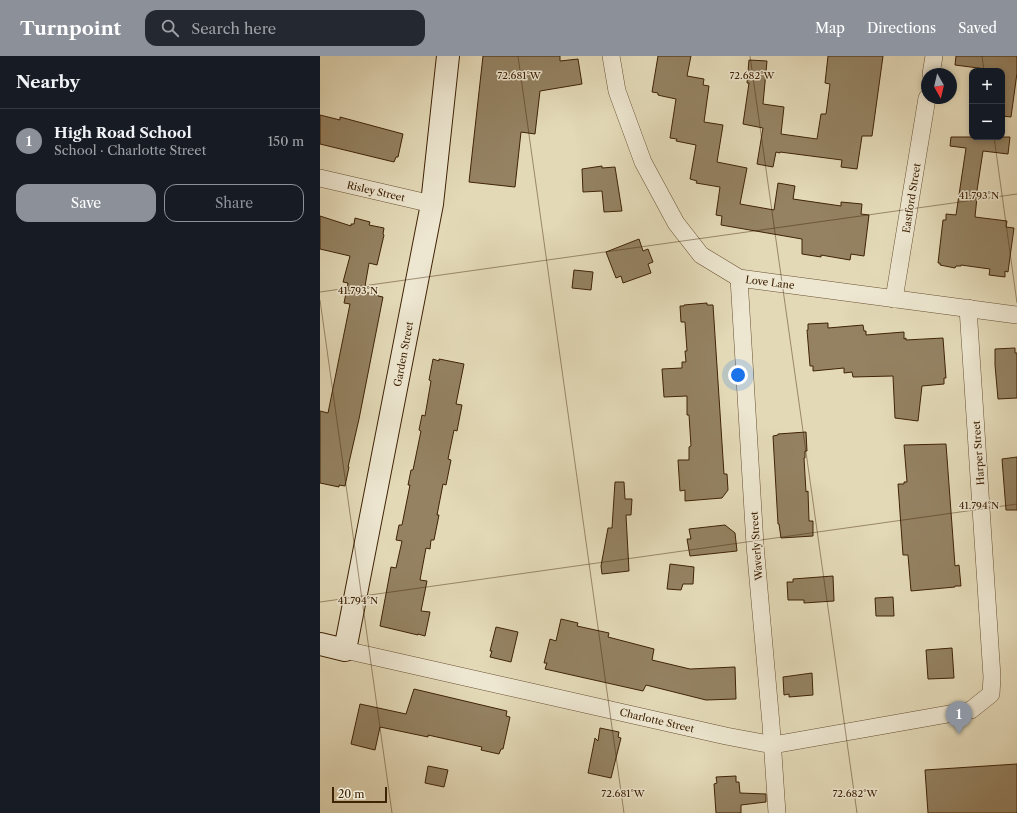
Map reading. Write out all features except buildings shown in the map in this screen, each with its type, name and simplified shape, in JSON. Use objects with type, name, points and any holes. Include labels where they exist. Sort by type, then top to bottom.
[{"type":"street","name":"Garden Street","points":[[345,650],[432,204],[448,56]]},
{"type":"street","name":"Love Lane","points":[[611,56],[617,91],[643,162],[676,223],[701,255],[739,278],[1017,315]]},
{"type":"street","points":[[933,68],[934,56]]},
{"type":"street","name":"Eastford Street","points":[[894,299],[927,104]]},
{"type":"street","name":"Risley Street","points":[[320,178],[432,204]]},
{"type":"street","name":"Waverly Street","points":[[739,278],[755,545],[773,745],[777,813]]},
{"type":"street","name":"Harper Street","points":[[968,308],[992,677],[991,694]]},
{"type":"street","name":"Charlotte Street","points":[[320,644],[726,736],[773,745],[971,710],[991,694]]},
{"type":"place","name":"High Road School","points":[[959,734]]}]
